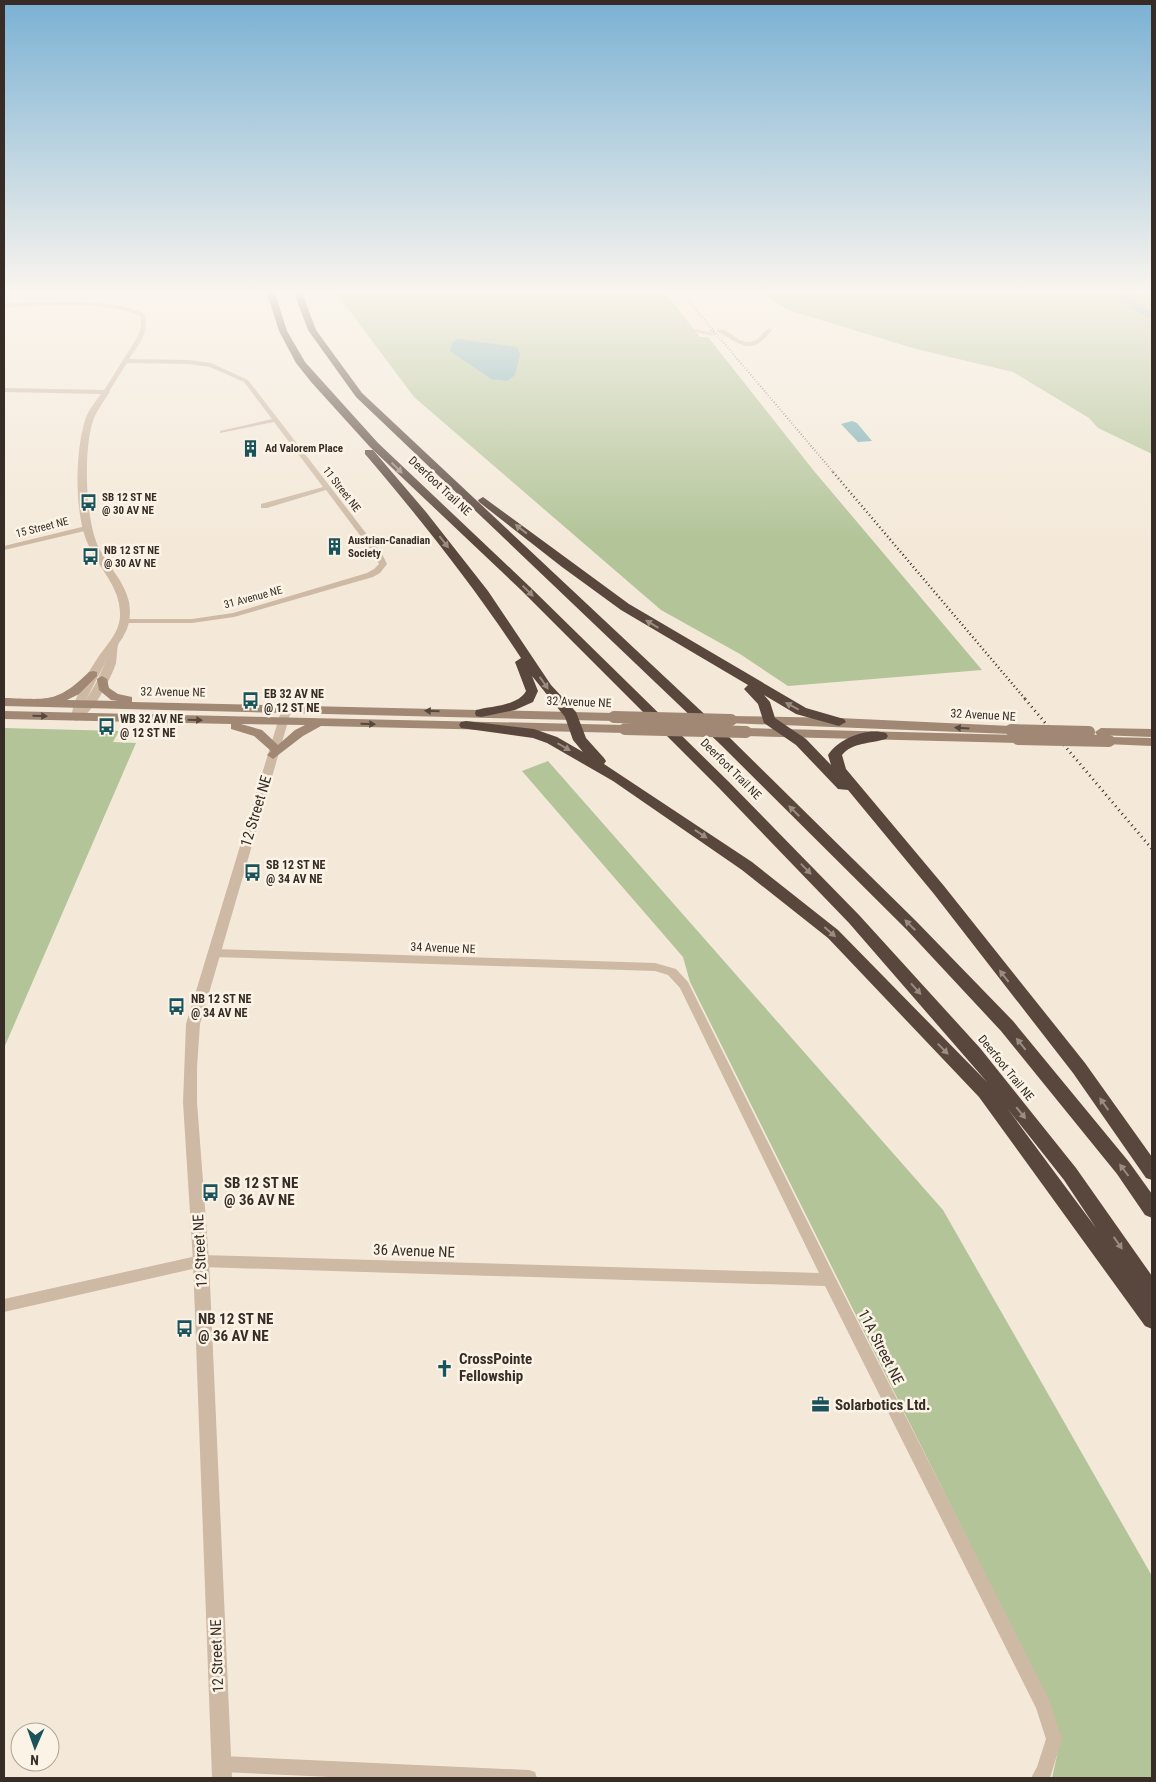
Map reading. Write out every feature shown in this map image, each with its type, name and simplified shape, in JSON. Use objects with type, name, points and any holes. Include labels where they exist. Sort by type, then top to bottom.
[{"type":"highway","name":"Deerfoot Trail NE","points":[[309,373],[374,445],[532,595],[724,786],[854,919],[986,1068],[1070,1174],[1152,1292]]},
{"type":"highway","name":"Deerfoot Trail NE","points":[[343,373],[359,395],[726,742],[911,926],[1007,1026],[1123,1168],[1152,1209]]},
{"type":"highway","points":[[315,381],[360,442],[422,514],[484,593],[547,688],[574,721],[580,740],[618,778]]},
{"type":"highway","points":[[445,476],[463,484],[566,565],[625,607],[801,711],[838,722]]},
{"type":"highway","points":[[481,712],[521,703],[528,699],[532,691],[526,670],[497,614]]},
{"type":"highway","points":[[726,668],[764,702],[769,720],[802,742],[938,890]]},
{"type":"highway","points":[[466,725],[534,734],[552,740],[618,778],[748,866],[833,934],[985,1092],[1152,1319]]},
{"type":"highway","points":[[881,736],[844,745],[835,755],[840,771],[938,890],[1079,1068],[1152,1172]]},
{"type":"main road","points":[[48,703],[69,696],[98,677],[104,690],[115,697],[175,706]]},
{"type":"main road","name":"32 Avenue NE","points":[[4,702],[481,712],[574,721],[625,729],[1152,742]]},
{"type":"main road","name":"32 Avenue NE","points":[[4,715],[466,725],[574,721],[614,717],[838,722],[1011,730],[1152,733]]},
{"type":"main road","points":[[216,721],[258,733],[274,752],[299,733],[319,723]]},
{"type":"street","points":[[76,717],[98,677],[113,657],[112,648],[125,621],[124,598],[93,545],[86,528],[83,503],[89,419],[118,373]]},
{"type":"street","name":"11 Street NE","points":[[230,373],[246,381],[378,554],[382,560],[381,568]]},
{"type":"street","points":[[4,390],[106,392]]},
{"type":"street","points":[[222,432],[275,420]]},
{"type":"street","points":[[264,506],[327,488]]},
{"type":"street","name":"15 Street NE","points":[[4,548],[86,528]]},
{"type":"street","name":"31 Avenue NE","points":[[125,621],[192,621],[234,615],[370,575],[381,568]]},
{"type":"street","name":"12 Street NE","points":[[222,1771],[201,1261],[190,1102],[190,1067],[193,1024],[287,708]]},
{"type":"street","name":"34 Avenue NE","points":[[213,953],[655,967],[672,972]]},
{"type":"street","name":"11A Street NE","points":[[672,972],[684,985],[829,1280],[1043,1705],[1054,1739],[1044,1772],[1039,1778]]},
{"type":"street","name":"36 Avenue NE","points":[[4,1306],[201,1261],[829,1280]]},
{"type":"street","points":[[222,1771],[529,1778]]},
{"type":"green space","points":[[396,373],[737,373],[814,471],[982,670],[788,686],[740,654],[661,610],[414,397]]},
{"type":"green space","points":[[1015,373],[1152,373],[1152,454],[1098,428],[1089,418]]},
{"type":"green space","points":[[4,728],[119,731],[113,742],[136,743],[4,1048]]},
{"type":"green space","points":[[548,761],[943,1210],[1152,1576],[1152,1778],[1052,1778],[1058,1751],[1050,1705],[690,982],[683,957],[522,771]]},
{"type":"water","points":[[482,373],[515,373],[507,381],[491,379]]},
{"type":"water","points":[[852,421],[857,423],[872,441],[858,442],[841,424]]},
{"type":"railway","points":[[749,373],[834,473]]},
{"type":"railway","points":[[833,472],[1026,700]]},
{"type":"railway","points":[[1025,699],[1152,849]]},
{"type":"place","name":"Ad Valorem Place","points":[[251,448]]},
{"type":"place","name":"SB 12 ST NE @ 30 AV NE","points":[[88,503]]},
{"type":"place","name":"Austrian-Canadian Society","points":[[334,546]]},
{"type":"place","name":"NB 12 ST NE @ 30 AV NE","points":[[90,556]]},
{"type":"place","name":"EB 32 AV NE @ 12 ST NE","points":[[250,701]]},
{"type":"place","name":"WB 32 AV NE @ 12 ST NE","points":[[106,726]]},
{"type":"place","name":"SB 12 ST NE @ 34 AV NE","points":[[252,872]]},
{"type":"place","name":"NB 12 ST NE @ 34 AV NE","points":[[177,1006]]},
{"type":"place","name":"SB 12 ST NE @ 36 AV NE","points":[[210,1192]]},
{"type":"place","name":"NB 12 ST NE @ 36 AV NE","points":[[184,1328]]},
{"type":"place","name":"CrossPointe Fellowship","points":[[445,1368]]},
{"type":"place","name":"Solarbotics Ltd.","points":[[821,1405]]}]
